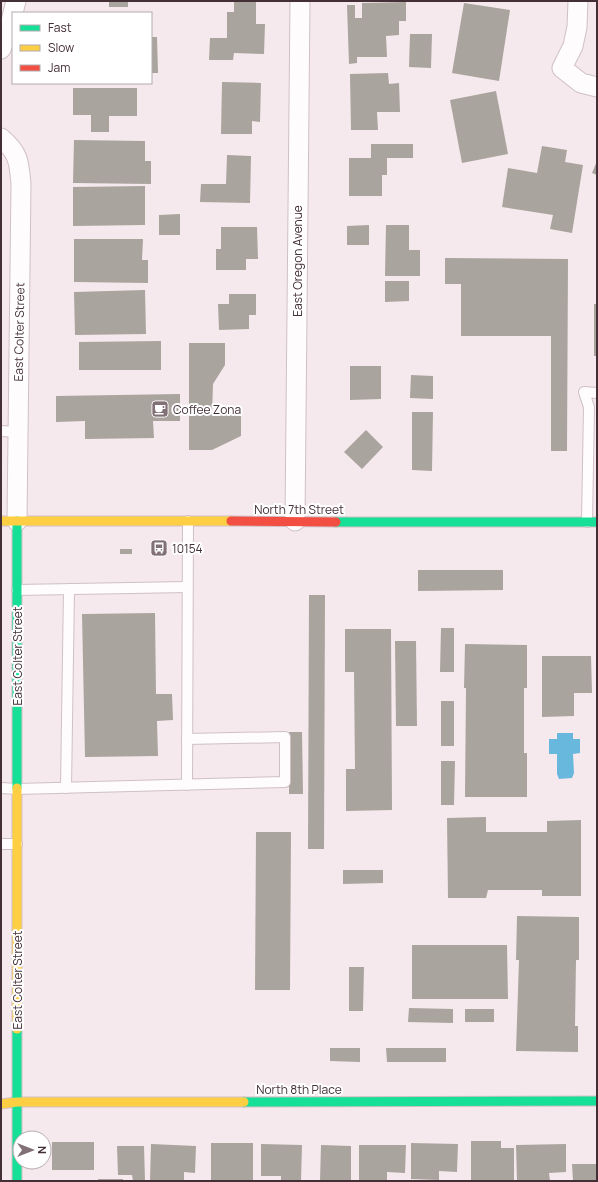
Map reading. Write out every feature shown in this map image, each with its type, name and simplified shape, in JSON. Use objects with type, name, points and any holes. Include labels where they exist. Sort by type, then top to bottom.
[{"type":"street","points":[[13,12],[16,1]]},
{"type":"street","name":"East Oregon Avenue","points":[[295,521],[300,1]]},
{"type":"street","points":[[578,1],[577,28],[573,46],[562,68],[581,84],[597,87]]},
{"type":"street","points":[[1,49],[12,17]]},
{"type":"street","name":"East Colter Street","points":[[1,138],[11,147],[19,163],[21,184],[18,386],[9,432],[9,522],[17,590],[17,1181]]},
{"type":"street","name":"North 7th Street","points":[[9,522],[592,522]]},
{"type":"street","name":"North 8th Place","points":[[1,1104],[17,1102],[597,1102]]},
{"type":"lane","points":[[592,522],[593,474],[589,407],[584,392],[597,392]]},
{"type":"lane","points":[[187,785],[188,521]]},
{"type":"lane","points":[[17,590],[187,587]]},
{"type":"lane","points":[[66,788],[69,589]]},
{"type":"lane","points":[[1,788],[66,788],[286,782],[285,737],[187,739]]},
{"type":"lane","points":[[1,844],[17,844]]},
{"type":"water","points":[[557,733],[573,733],[573,739],[580,739],[580,753],[573,754],[574,773],[572,778],[559,779],[557,774],[557,754],[549,754],[549,739],[557,739]]},
{"type":"building","points":[[109,1],[128,1],[128,7],[109,7]]},
{"type":"building","points":[[234,1],[256,1],[256,24],[265,24],[264,54],[234,53],[233,60],[209,60],[210,38],[227,38],[227,12],[234,12]]},
{"type":"building","points":[[406,2],[406,21],[399,21],[399,35],[386,36],[387,57],[357,57],[357,63],[349,64],[347,5],[355,5],[355,18],[362,18],[362,3]]},
{"type":"building","points":[[464,3],[510,10],[499,81],[452,73]]},
{"type":"building","points":[[410,34],[432,34],[431,68],[409,67]]},
{"type":"building","points":[[152,37],[157,37],[158,73],[152,73]]},
{"type":"building","points":[[388,73],[389,84],[399,83],[400,112],[377,112],[378,130],[351,130],[350,74]]},
{"type":"building","points":[[222,82],[261,83],[260,122],[252,121],[252,134],[221,134]]},
{"type":"building","points":[[73,88],[137,88],[137,116],[109,116],[109,132],[91,132],[91,115],[73,115]]},
{"type":"building","points":[[496,91],[508,154],[462,163],[450,100]]},
{"type":"building","points":[[74,140],[145,141],[145,161],[151,161],[151,184],[73,183]]},
{"type":"building","points":[[371,144],[413,144],[413,158],[387,158],[387,175],[382,175],[382,196],[349,196],[349,158],[371,158]]},
{"type":"building","points":[[542,146],[567,150],[565,162],[583,165],[572,233],[550,229],[553,215],[502,207],[508,168],[537,173]]},
{"type":"building","points":[[227,155],[251,156],[250,203],[200,202],[201,184],[226,184]]},
{"type":"building","points":[[597,161],[597,175],[592,173]]},
{"type":"building","points":[[145,186],[145,225],[73,226],[73,187]]},
{"type":"building","points":[[180,214],[180,235],[159,235],[159,215]]},
{"type":"building","points":[[369,225],[369,245],[347,245],[347,226]]},
{"type":"building","points":[[386,225],[409,225],[409,250],[420,250],[420,276],[385,276]]},
{"type":"building","points":[[221,227],[257,227],[258,259],[246,259],[246,270],[216,270],[216,249],[221,249]]},
{"type":"building","points":[[74,239],[143,239],[142,260],[148,260],[148,283],[74,282]]},
{"type":"building","points":[[445,258],[568,259],[567,451],[551,451],[551,336],[461,336],[461,284],[445,284]]},
{"type":"building","points":[[385,281],[409,281],[409,301],[385,302]]},
{"type":"building","points":[[145,290],[146,334],[75,335],[74,292]]},
{"type":"building","points":[[229,294],[256,294],[256,315],[249,315],[249,329],[219,330],[218,304],[229,304]]},
{"type":"building","points":[[594,304],[597,304],[597,356],[594,356]]},
{"type":"building","points":[[161,341],[161,370],[79,370],[79,342]]},
{"type":"building","points":[[189,343],[225,343],[225,365],[213,384],[212,415],[241,415],[241,436],[212,450],[189,450]]},
{"type":"building","points":[[350,366],[381,366],[381,399],[350,400]]},
{"type":"building","points":[[411,375],[433,376],[433,399],[410,398]]},
{"type":"building","points":[[180,394],[180,421],[153,421],[154,438],[85,439],[85,421],[56,422],[56,396]]},
{"type":"building","points":[[412,412],[433,412],[432,471],[412,470]]},
{"type":"building","points":[[366,430],[383,447],[362,469],[344,452]]},
{"type":"building","points":[[120,549],[132,549],[132,554],[120,554]]},
{"type":"building","points":[[418,570],[503,570],[503,590],[418,591]]},
{"type":"building","points":[[309,595],[325,595],[324,849],[308,849]]},
{"type":"building","points":[[155,613],[156,694],[172,694],[173,720],[157,721],[158,756],[85,757],[82,614]]},
{"type":"building","points":[[441,628],[454,628],[454,672],[440,672]]},
{"type":"building","points":[[345,629],[391,629],[392,810],[346,811],[346,769],[355,769],[354,672],[345,672]]},
{"type":"building","points":[[395,641],[416,641],[417,726],[396,726]]},
{"type":"building","points":[[465,644],[527,645],[527,688],[524,688],[524,753],[527,753],[527,797],[465,797]]},
{"type":"building","points":[[542,656],[591,656],[592,693],[574,693],[574,716],[542,717]]},
{"type":"building","points":[[441,701],[454,701],[454,746],[441,746]]},
{"type":"building","points":[[289,732],[302,732],[303,794],[289,794]]},
{"type":"building","points":[[441,761],[455,761],[454,805],[441,805]]},
{"type":"building","points":[[486,817],[486,832],[547,832],[547,821],[581,820],[581,896],[542,896],[542,890],[488,890],[486,898],[448,898],[447,818]]},
{"type":"building","points":[[256,832],[291,832],[290,990],[255,990]]},
{"type":"building","points":[[343,870],[383,870],[383,883],[343,884]]},
{"type":"building","points":[[517,916],[579,917],[579,960],[576,960],[575,1026],[578,1026],[578,1052],[516,1051],[519,960],[516,960]]},
{"type":"building","points":[[412,945],[507,945],[508,999],[412,999]]},
{"type":"building","points":[[349,967],[364,967],[363,1011],[349,1011]]},
{"type":"building","points":[[409,1008],[453,1009],[453,1023],[408,1022]]},
{"type":"building","points":[[465,1009],[494,1009],[494,1022],[465,1022]]},
{"type":"building","points":[[330,1048],[360,1048],[360,1062],[330,1061]]},
{"type":"building","points":[[386,1048],[446,1048],[446,1062],[387,1062]]},
{"type":"building","points":[[471,1141],[501,1141],[501,1148],[514,1148],[514,1181],[471,1181]]},
{"type":"building","points":[[52,1142],[94,1142],[94,1170],[52,1170]]},
{"type":"building","points":[[211,1143],[253,1143],[253,1181],[211,1181]]},
{"type":"building","points":[[411,1143],[458,1144],[457,1172],[439,1171],[439,1180],[411,1179]]},
{"type":"building","points":[[151,1144],[196,1146],[195,1173],[184,1172],[184,1181],[150,1181]]},
{"type":"building","points":[[261,1144],[302,1145],[301,1181],[281,1181],[281,1176],[261,1176]]},
{"type":"building","points":[[566,1144],[566,1172],[549,1173],[550,1181],[517,1181],[516,1145]]},
{"type":"building","points":[[321,1145],[351,1146],[351,1181],[320,1181]]},
{"type":"building","points":[[359,1145],[406,1145],[405,1173],[387,1172],[387,1181],[359,1181]]},
{"type":"building","points":[[117,1146],[144,1146],[145,1181],[133,1181],[132,1175],[118,1175]]},
{"type":"building","points":[[572,1164],[597,1164],[597,1181],[573,1181]]},
{"type":"building","points":[[98,1179],[123,1179],[123,1181],[98,1181]]},
{"type":"traffic: fast","points":[[17,521],[17,788]]},
{"type":"traffic: fast","points":[[336,522],[597,522]]},
{"type":"traffic: fast","points":[[17,1029],[17,1181]]},
{"type":"traffic: fast","points":[[244,1102],[597,1101]]},
{"type":"traffic: slow","points":[[1,521],[231,521]]},
{"type":"traffic: slow","points":[[17,788],[17,1029]]},
{"type":"traffic: slow","points":[[1,1104],[17,1102],[244,1102]]},
{"type":"traffic: jam","points":[[231,521],[336,522]]},
{"type":"place","name":"Coffee Zona","points":[[160,409]]},
{"type":"place","name":"10154","points":[[159,548]]}]
